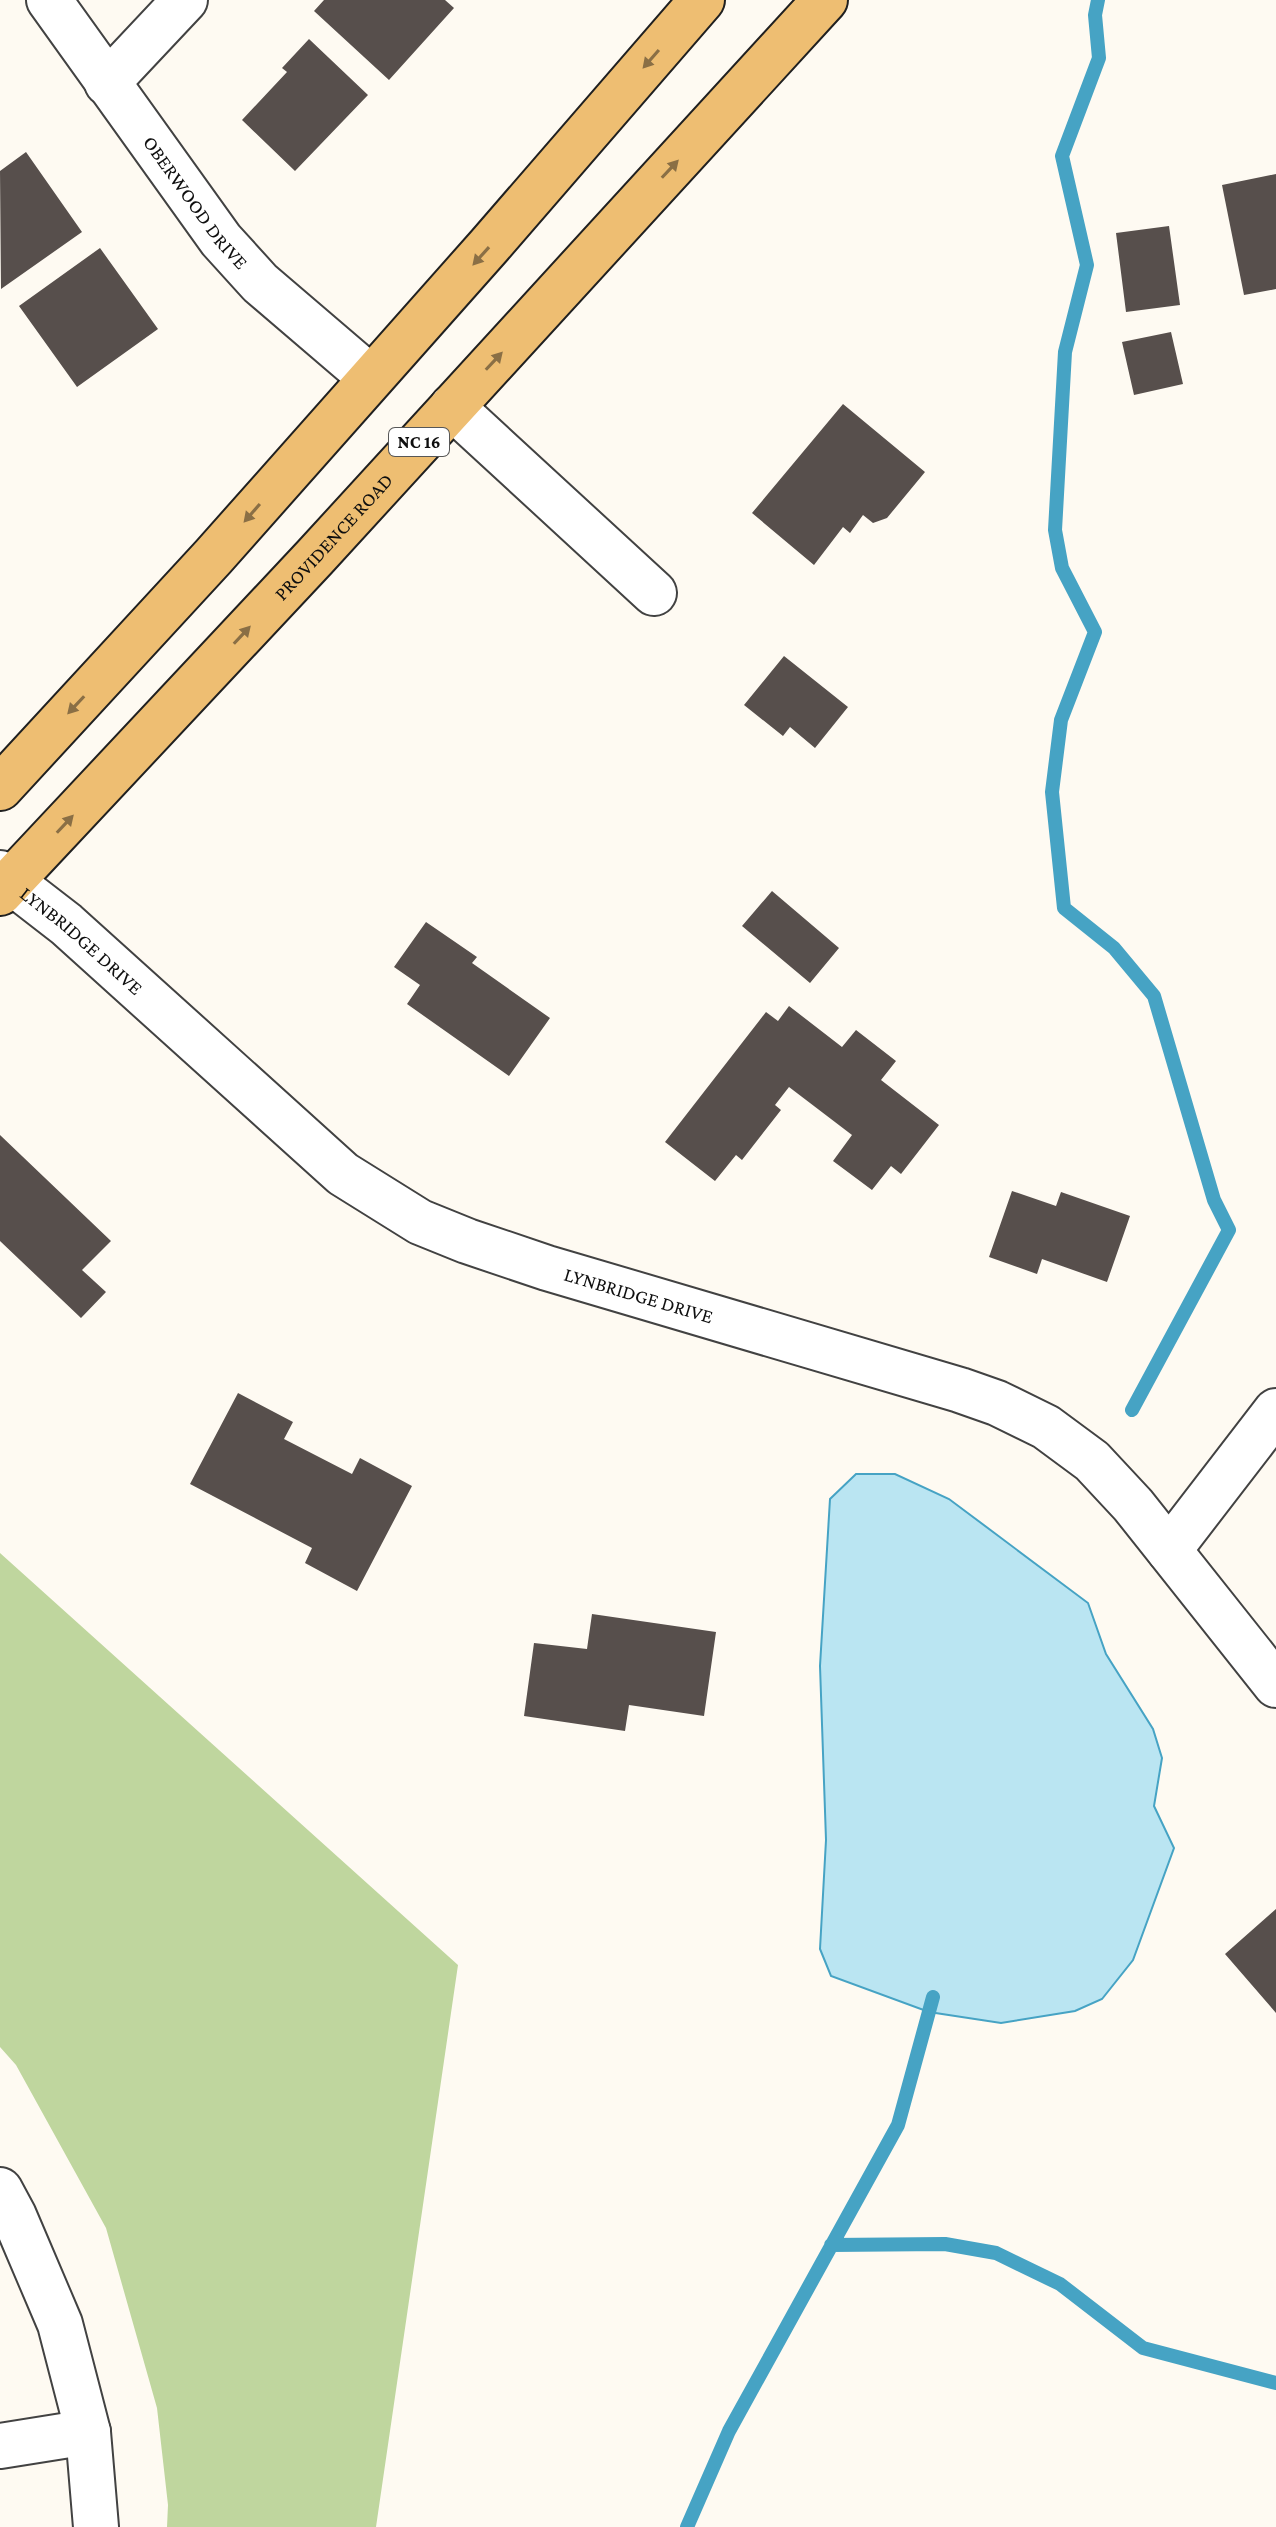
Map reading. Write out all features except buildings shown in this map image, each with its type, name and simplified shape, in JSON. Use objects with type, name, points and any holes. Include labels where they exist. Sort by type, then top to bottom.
[{"type":"main road","points":[[0,788],[213,557],[702,0]]},
{"type":"main road","name":"PROVIDENCE ROAD","points":[[4,883],[315,557],[825,0]]},
{"type":"street","name":"OBERWOOD DRIVE","points":[[49,0],[221,240],[260,283],[371,378]]},
{"type":"street","points":[[107,83],[185,0]]},
{"type":"street","points":[[452,407],[654,593]]},
{"type":"street","name":"LYNBRIDGE DRIVE","points":[[4,883],[66,924],[343,1174],[420,1222],[547,1268],[960,1390],[997,1403],[1046,1427],[1092,1461],[1133,1505],[1276,1685]]},
{"type":"street","points":[[1169,1550],[1276,1411]]},
{"type":"street","points":[[0,2190],[60,2324],[88,2432],[96,2527]]},
{"type":"street","points":[[0,2446],[88,2432]]},
{"type":"green space","points":[[0,1553],[458,1965],[376,2527],[167,2527],[168,2505],[157,2408],[106,2228],[16,2065],[0,2047]]},
{"type":"water","points":[[856,1474],[895,1474],[949,1499],[1088,1603],[1106,1654],[1153,1729],[1162,1758],[1154,1806],[1174,1848],[1133,1960],[1102,1999],[1075,2011],[1001,2023],[929,2012],[831,1976],[820,1949],[826,1840],[820,1666],[830,1499]]},
{"type":"waterway","points":[[1098,0],[1095,15],[1099,58],[1062,156],[1087,265],[1065,352],[1055,530],[1062,568],[1095,632],[1061,720],[1052,792],[1064,908],[1114,948],[1154,996],[1214,1200],[1229,1230],[1132,1410]]},
{"type":"waterway","points":[[687,2527],[729,2431],[898,2125],[933,1997]]},
{"type":"waterway","points":[[831,2245],[945,2244],[996,2253],[1060,2284],[1143,2348],[1276,2383]]}]
